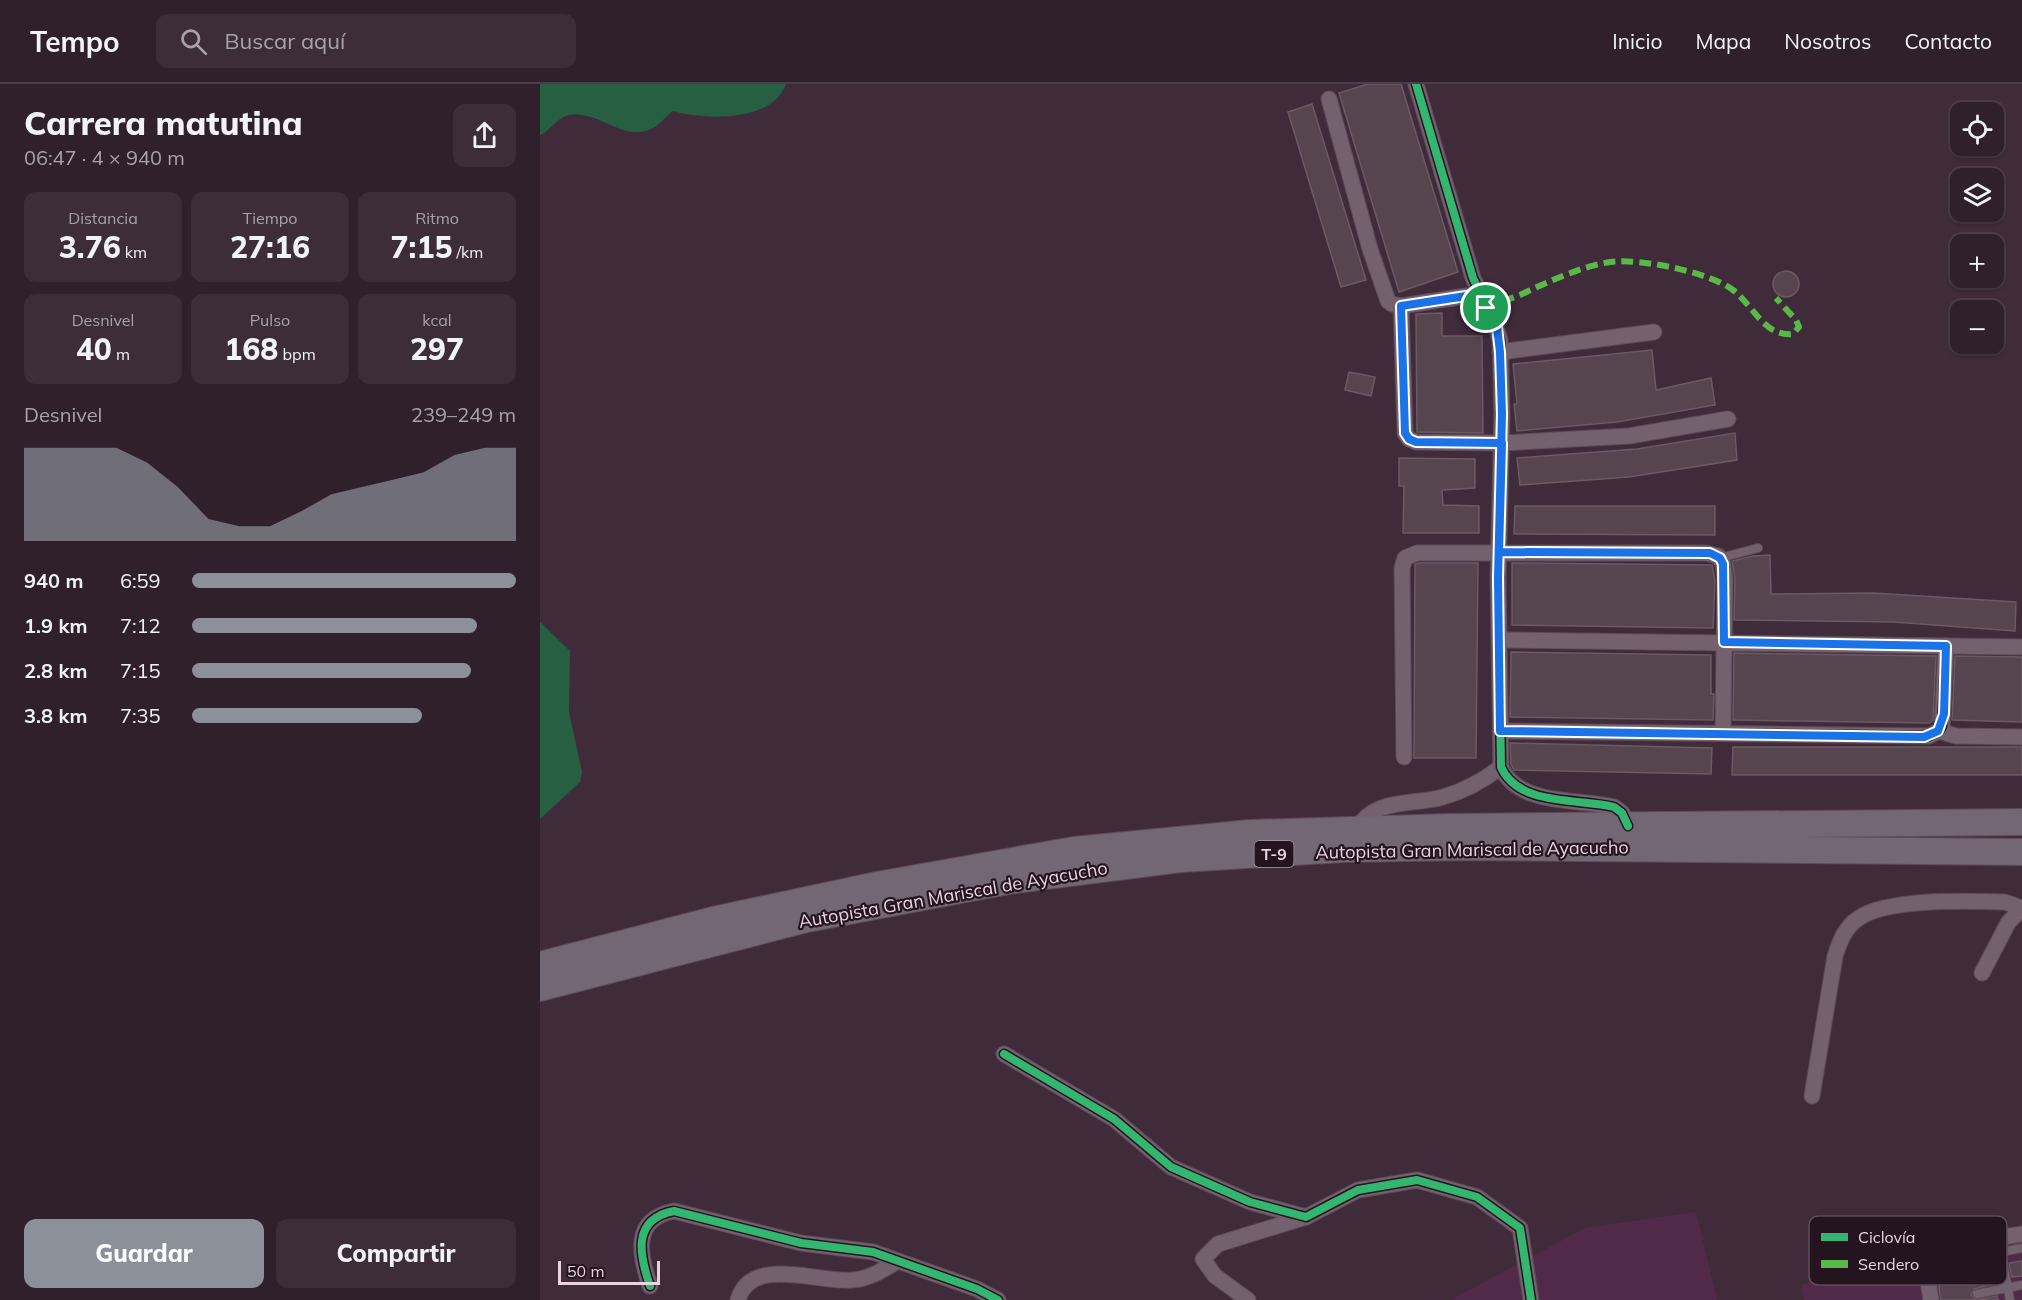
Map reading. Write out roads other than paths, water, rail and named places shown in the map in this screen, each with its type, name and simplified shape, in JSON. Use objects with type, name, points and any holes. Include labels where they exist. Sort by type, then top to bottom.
[{"type":"highway","name":"Autopista Gran Mariscal de Ayacucho","points":[[547,963],[724,918],[877,885],[1074,850],[1250,833],[1450,827],[2022,822]]},
{"type":"highway","name":"Autopista Gran Mariscal de Ayacucho","points":[[540,988],[807,919],[1008,881],[1181,859],[1343,849],[1468,847],[2022,852]]},
{"type":"street","points":[[1416,84],[1479,294],[1497,327],[1500,352],[1502,443],[1499,552],[1501,767],[1509,780],[1542,796],[1614,807],[1622,813],[1628,826]]},
{"type":"street","points":[[1329,99],[1385,296],[1392,304],[1401,306],[1479,294]]},
{"type":"street","points":[[1401,306],[1406,435],[1416,442],[1502,443],[1629,436],[1728,419]]},
{"type":"street","points":[[1500,352],[1654,332]]},
{"type":"street","points":[[1404,757],[1402,562],[1408,555],[1418,553],[1706,553],[1720,558],[1724,571],[1723,732]]},
{"type":"street","points":[[1499,640],[2022,647]]},
{"type":"street","points":[[1938,731],[1944,714],[1946,646]]},
{"type":"street","points":[[1500,731],[1723,732],[1924,737],[1938,731],[1956,736],[2022,737]]},
{"type":"street","points":[[1356,830],[1364,817],[1377,808],[1444,796],[1480,781],[1501,767]]},
{"type":"street","points":[[1812,1096],[1835,956],[1841,938],[1853,922],[1875,910],[1897,905],[2005,902],[2022,908],[2008,923],[1982,973]]},
{"type":"street","points":[[1004,1054],[1114,1119],[1171,1167],[1250,1202],[1306,1218]]},
{"type":"street","points":[[1248,1300],[1215,1276],[1203,1258],[1218,1244],[1306,1218],[1358,1190],[1417,1180],[1477,1197],[1520,1228],[1531,1300]]},
{"type":"street","points":[[650,1286],[642,1257],[643,1233],[653,1220],[663,1213],[674,1211],[801,1243],[873,1252],[941,1276],[998,1300]]},
{"type":"street","points":[[2007,1237],[2022,1234]]},
{"type":"street","points":[[738,1300],[747,1283],[755,1279],[787,1275],[854,1280],[875,1274],[896,1262]]},
{"type":"street","points":[[1929,1285],[1931,1300]]},
{"type":"lane","points":[[1720,558],[1758,548]]},
{"type":"lane","points":[[2007,1251],[2022,1248]]},
{"type":"lane","points":[[1977,1294],[2022,1285]]},
{"type":"lane","points":[[2007,1287],[2010,1300]]}]
